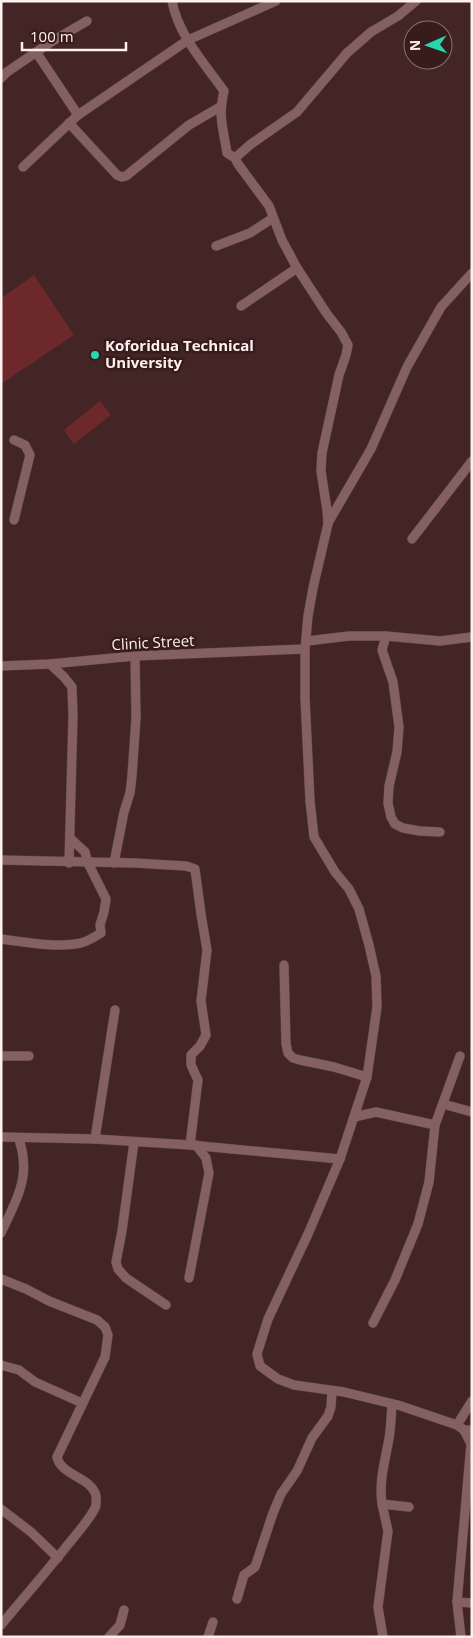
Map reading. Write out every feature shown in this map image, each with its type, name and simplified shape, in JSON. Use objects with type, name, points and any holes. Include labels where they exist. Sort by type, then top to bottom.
[{"type":"street","points":[[172,1],[174,13],[188,40],[224,91],[220,107],[221,126],[227,153],[235,158],[269,206],[296,268],[348,345],[339,375],[322,453],[321,471],[328,524]]},
{"type":"street","points":[[23,167],[78,115],[188,40],[276,1]]},
{"type":"street","points":[[235,158],[297,112],[347,53],[370,32],[398,16],[416,1]]},
{"type":"street","points":[[1,78],[36,52],[88,21]]},
{"type":"street","points":[[36,52],[78,115]]},
{"type":"street","points":[[69,123],[117,175],[122,177],[126,176],[189,125],[220,107]]},
{"type":"street","points":[[216,246],[250,233],[273,218]]},
{"type":"street","points":[[241,306],[296,268]]},
{"type":"street","points":[[464,1428],[392,1404],[294,1385],[278,1379],[260,1366],[257,1354],[268,1319],[308,1234],[340,1159],[367,1077],[377,1007],[376,976],[359,909],[349,889],[335,872],[314,837],[310,801],[305,698],[308,616],[313,588],[328,524],[371,449],[408,367],[441,307],[472,273]]},
{"type":"street","points":[[14,440],[25,445],[30,455],[14,520]]},
{"type":"street","points":[[412,539],[472,461]]},
{"type":"street","name":"Clinic Street","points":[[1,666],[306,645],[349,636],[386,636],[440,641],[472,637]]},
{"type":"street","points":[[386,636],[382,650],[393,682],[399,727],[397,752],[389,786],[388,803],[391,816],[395,824],[403,828],[440,832]]},
{"type":"street","points":[[114,863],[124,812],[130,794],[132,776],[136,718],[135,656]]},
{"type":"street","points":[[50,664],[72,687],[71,840],[69,863]]},
{"type":"street","points":[[1,939],[62,944],[83,942],[101,933],[100,925],[106,899],[88,863],[85,852],[71,840]]},
{"type":"street","points":[[1,860],[186,866],[195,869],[207,950],[201,1001],[206,1035],[200,1046],[191,1055],[191,1065],[198,1080],[193,1145],[206,1158],[209,1173],[189,1278]]},
{"type":"street","points":[[284,965],[286,1044],[288,1053],[293,1058],[367,1077]]},
{"type":"street","points":[[95,1139],[114,1010]]},
{"type":"street","points":[[1,1056],[29,1056]]},
{"type":"street","points":[[373,1323],[395,1280],[418,1224],[429,1182],[435,1125],[460,1056]]},
{"type":"street","points":[[443,1104],[472,1112]]},
{"type":"street","points":[[354,1117],[376,1112],[435,1125]]},
{"type":"street","points":[[1,1137],[95,1139],[193,1145],[340,1159]]},
{"type":"street","points":[[1,1233],[20,1190],[24,1171],[24,1158],[19,1138]]},
{"type":"street","points":[[134,1142],[116,1262],[118,1269],[126,1278],[166,1305]]},
{"type":"street","points":[[1,1279],[96,1320],[105,1327],[108,1335],[105,1357],[57,1456],[58,1462],[93,1489],[96,1497],[96,1506],[58,1558],[1,1624]]},
{"type":"street","points":[[1,1365],[19,1370],[34,1382],[82,1403]]},
{"type":"street","points":[[237,1599],[244,1575],[255,1567],[273,1513],[282,1494],[297,1471],[312,1438],[328,1416],[332,1391]]},
{"type":"street","points":[[461,1637],[456,1602],[471,1444],[464,1428],[472,1401]]},
{"type":"street","points":[[383,1637],[378,1607],[388,1531],[380,1495],[380,1481],[388,1443],[392,1404]]},
{"type":"street","points":[[382,1504],[409,1507]]},
{"type":"street","points":[[1,1509],[31,1532],[58,1558]]},
{"type":"street","points":[[456,1602],[472,1603]]},
{"type":"street","points":[[109,1637],[120,1626],[124,1610]]},
{"type":"street","points":[[208,1637],[213,1622]]},
{"type":"shaded area","points":[[34,275],[74,335],[1,384],[1,298]]},
{"type":"shaded area","points":[[100,401],[111,415],[74,444],[64,430]]},
{"type":"place","name":"Koforidua Technical University","points":[[95,355]]}]
